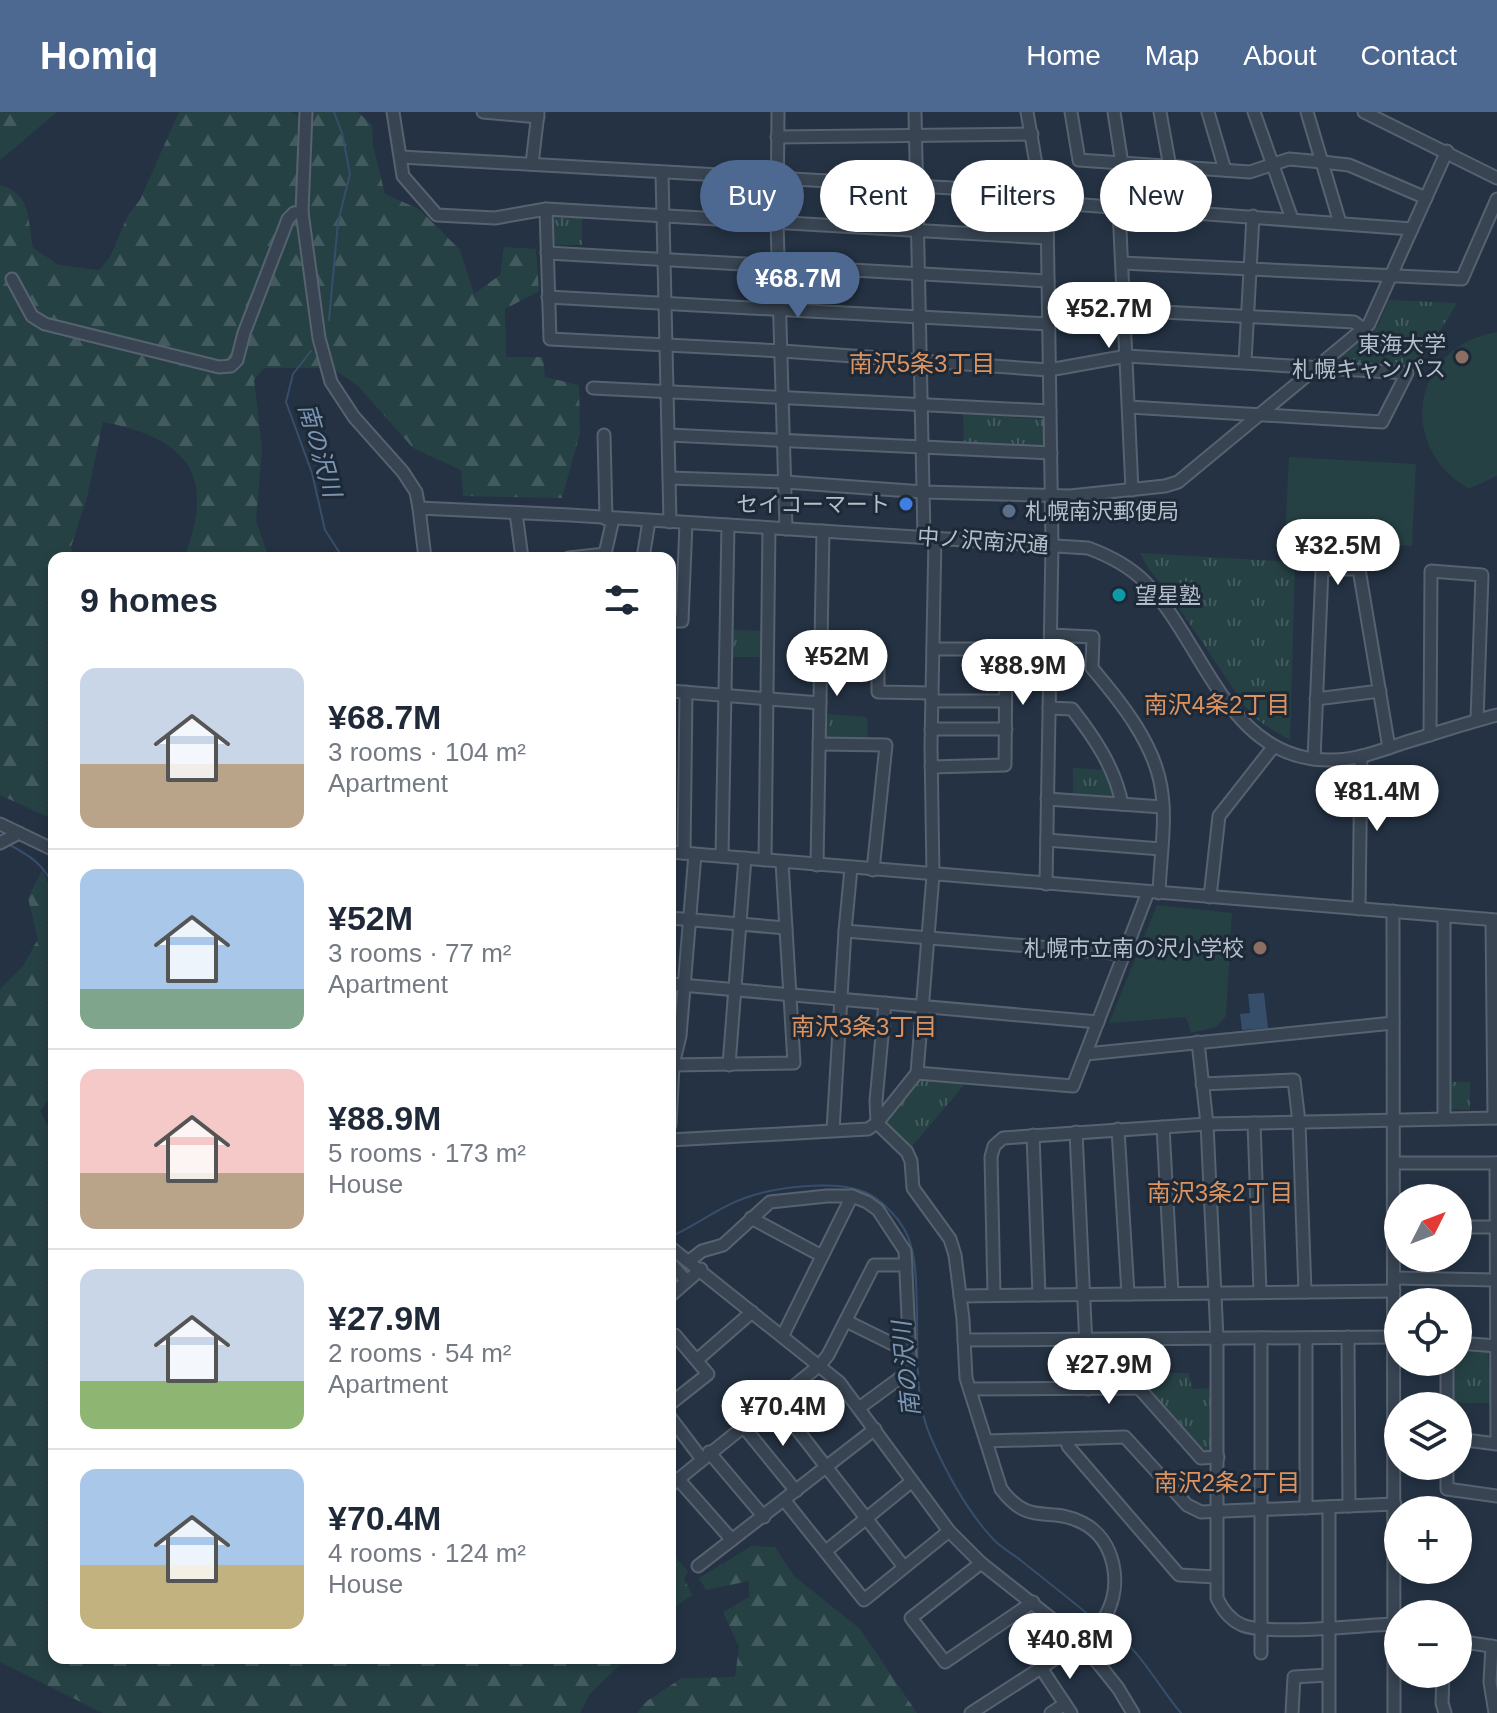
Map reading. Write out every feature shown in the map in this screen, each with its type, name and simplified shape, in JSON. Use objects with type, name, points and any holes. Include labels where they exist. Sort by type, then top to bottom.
[{"type":"street","points":[[306,112],[302,212],[319,338],[331,382],[354,417],[403,472],[416,492],[424,552]]},
{"type":"street","points":[[393,112],[403,176],[437,215],[495,218],[546,209],[700,219]]},
{"type":"street","points":[[483,112],[538,115],[532,164]]},
{"type":"street","points":[[777,160],[778,112]]},
{"type":"street","points":[[915,112],[917,160]]},
{"type":"street","points":[[1027,112],[1036,160]]},
{"type":"street","points":[[1071,112],[1079,160],[1100,162]]},
{"type":"street","points":[[1114,112],[1121,160]]},
{"type":"street","points":[[1160,112],[1169,160]]},
{"type":"street","points":[[1208,112],[1225,170]]},
{"type":"street","points":[[1254,112],[1292,219]]},
{"type":"street","points":[[1307,112],[1340,223]]},
{"type":"street","points":[[1364,112],[1497,178]]},
{"type":"street","points":[[777,137],[1032,134]]},
{"type":"street","points":[[670,478],[1051,496],[1132,490],[1178,482],[1372,319],[1447,151]]},
{"type":"street","points":[[401,157],[700,174]]},
{"type":"street","points":[[1212,169],[1250,172],[1289,159],[1349,165],[1426,198]]},
{"type":"street","points":[[662,173],[670,522]]},
{"type":"street","points":[[1122,263],[1462,279],[1497,199]]},
{"type":"street","points":[[546,209],[550,339],[782,351],[1049,370],[1127,356],[1407,373],[1382,422],[1257,417],[1129,407]]},
{"type":"street","points":[[12,279],[32,316],[45,324],[219,367],[231,366],[237,360],[244,333],[288,219],[294,213],[302,212]]},
{"type":"street","points":[[1212,214],[1412,229]]},
{"type":"street","points":[[1245,362],[1253,216]]},
{"type":"street","points":[[778,232],[786,529]]},
{"type":"street","points":[[676,1140],[868,1129],[877,1123],[917,1073],[933,875],[933,649],[930,537],[924,492],[919,232]]},
{"type":"street","points":[[935,232],[1047,238]]},
{"type":"street","points":[[1046,884],[1052,545],[1047,232]]},
{"type":"street","points":[[1120,232],[1132,490]]},
{"type":"street","points":[[547,253],[1048,281]]},
{"type":"street","points":[[548,297],[1049,324]]},
{"type":"street","points":[[1124,310],[1354,322],[1363,329]]},
{"type":"street","points":[[593,388],[1050,411]]},
{"type":"street","points":[[604,435],[609,519],[605,552]]},
{"type":"street","points":[[669,435],[1051,453]]},
{"type":"street","name":"中ノ沢南沢通","points":[[419,508],[1088,548],[1110,556],[1139,577],[1162,603],[1233,710],[1254,733],[1274,746],[1314,759],[1333,760],[1361,756],[1497,715]]},
{"type":"street","points":[[516,513],[521,552]]},
{"type":"street","points":[[644,552],[649,521]]},
{"type":"street","points":[[676,621],[682,621],[686,523]]},
{"type":"street","points":[[722,856],[728,525]]},
{"type":"street","points":[[765,860],[769,528]]},
{"type":"street","points":[[817,865],[823,531]]},
{"type":"street","points":[[1314,759],[1322,569],[1359,569],[1389,748]]},
{"type":"street","points":[[1430,735],[1431,571],[1482,575],[1477,720]]},
{"type":"street","points":[[917,1073],[1073,1086],[1124,954],[1153,893],[1161,849],[1163,807],[1161,785],[1152,756],[1111,690],[1092,668],[1093,637],[1051,635]]},
{"type":"street","points":[[931,767],[1005,765],[1006,729],[1006,649],[933,649]]},
{"type":"street","points":[[878,654],[878,692],[1005,701]]},
{"type":"street","points":[[676,691],[820,703]]},
{"type":"street","points":[[1316,699],[1380,691]]},
{"type":"street","points":[[676,1030],[691,920],[683,767],[686,692]]},
{"type":"street","points":[[1049,708],[1072,709],[1089,731],[1119,789],[1122,804]]},
{"type":"street","points":[[931,729],[1006,729]]},
{"type":"street","points":[[819,744],[886,745],[873,870]]},
{"type":"street","points":[[1210,897],[1219,816],[1274,746]]},
{"type":"street","points":[[1359,909],[1361,756]]},
{"type":"street","points":[[676,766],[683,767]]},
{"type":"street","points":[[1047,799],[1163,807]]},
{"type":"street","points":[[0,824],[10,838],[48,848]]},
{"type":"street","points":[[1047,840],[1161,849]]},
{"type":"street","points":[[676,852],[1494,920],[1496,1118],[1207,1124],[1003,1138],[994,1146],[991,1157],[994,1295]]},
{"type":"street","points":[[729,1065],[745,858]]},
{"type":"street","points":[[676,1065],[794,1063],[782,862]]},
{"type":"street","points":[[833,1130],[851,868]]},
{"type":"street","points":[[1393,911],[1395,1184]]},
{"type":"street","points":[[1444,916],[1444,1118]]},
{"type":"street","points":[[676,919],[786,928]]},
{"type":"street","points":[[845,931],[1124,954]]},
{"type":"street","points":[[676,985],[1098,1022]]},
{"type":"street","points":[[885,1003],[876,1101],[877,1123],[907,1152],[911,1161],[913,1188],[950,1239],[960,1296],[966,1378],[1001,1489],[1011,1503],[1021,1510],[1080,1521],[1092,1528],[1108,1547],[1114,1562],[1115,1577],[1106,1614],[1093,1632],[971,1713]]},
{"type":"street","points":[[1086,1054],[1393,1023]]},
{"type":"street","points":[[1198,1042],[1207,1124],[1217,1338],[1215,1591],[1222,1608],[1235,1621],[1262,1631],[1328,1627],[1384,1630]]},
{"type":"street","points":[[1202,1084],[1294,1080],[1299,1122],[1305,1292]]},
{"type":"street","points":[[1254,1123],[1260,1292]]},
{"type":"street","points":[[1163,1127],[1172,1293]]},
{"type":"street","points":[[1118,1129],[1128,1294]]},
{"type":"street","points":[[1076,1132],[1088,1389]]},
{"type":"street","points":[[1033,1135],[1039,1295]]},
{"type":"street","points":[[1394,1163],[1496,1163],[1497,1444],[1472,1441]]},
{"type":"street","points":[[783,1335],[852,1196]]},
{"type":"street","points":[[686,1258],[723,1245],[770,1202],[852,1196],[878,1210],[905,1251],[910,1360],[904,1375],[859,1408]]},
{"type":"street","points":[[751,1218],[822,1256]]},
{"type":"street","points":[[1472,1227],[1496,1227]]},
{"type":"street","points":[[676,1251],[839,1382],[949,1531],[981,1563],[1081,1642],[1118,1688],[1133,1713]]},
{"type":"street","points":[[676,1480],[820,1365],[874,1265],[906,1265]]},
{"type":"street","points":[[676,1269],[687,1281]]},
{"type":"street","points":[[676,1291],[701,1269]]},
{"type":"street","points":[[1394,1272],[1394,1288]]},
{"type":"street","points":[[1394,1278],[1496,1280]]},
{"type":"street","points":[[960,1296],[1384,1291]]},
{"type":"street","points":[[698,1359],[752,1312]]},
{"type":"street","points":[[846,1321],[909,1352]]},
{"type":"street","points":[[676,1336],[708,1374],[676,1399]]},
{"type":"street","points":[[1348,1337],[1349,1506]]},
{"type":"street","points":[[964,1340],[1384,1337]]},
{"type":"street","points":[[1261,1338],[1261,1653]]},
{"type":"street","points":[[1306,1338],[1306,1508]]},
{"type":"street","points":[[1472,1344],[1497,1346]]},
{"type":"street","points":[[970,1389],[1139,1388],[1201,1458],[1218,1457]]},
{"type":"street","points":[[775,1401],[904,1567]]},
{"type":"street","points":[[676,1424],[764,1517]]},
{"type":"street","points":[[743,1426],[796,1491]]},
{"type":"street","points":[[698,1566],[875,1429]]},
{"type":"street","points":[[986,1441],[1125,1437],[1187,1505],[1201,1512],[1384,1504]]},
{"type":"street","points":[[1067,1439],[1068,1446],[1179,1575],[1216,1577]]},
{"type":"street","points":[[1447,1480],[1447,1489],[1497,1496]]},
{"type":"street","points":[[826,1551],[911,1482]]},
{"type":"street","points":[[676,1487],[732,1540]]},
{"type":"street","points":[[785,1501],[864,1600],[949,1531]]},
{"type":"street","points":[[1329,1507],[1329,1713]]},
{"type":"street","points":[[981,1563],[911,1618],[945,1662],[1033,1602]]},
{"type":"street","points":[[1472,1643],[1495,1646],[1490,1682],[1495,1713]]},
{"type":"street","points":[[1041,1668],[1068,1708],[1051,1713]]},
{"type":"street","points":[[1292,1713],[1294,1677],[1328,1675]]},
{"type":"street","points":[[1394,1688],[1394,1713]]},
{"type":"street","points":[[1443,1688],[1445,1713]]},
{"type":"green space","points":[[0,112],[57,112],[0,160]]},
{"type":"green space","points":[[179,112],[291,112],[300,117],[315,112],[358,112],[372,125],[373,146],[385,194],[419,209],[460,250],[474,294],[500,275],[504,247],[536,249],[539,291],[505,309],[506,357],[543,357],[545,377],[579,385],[580,433],[562,498],[463,496],[461,470],[413,448],[358,386],[332,368],[264,368],[254,380],[262,449],[256,521],[267,552],[186,552],[197,504],[195,482],[187,464],[156,438],[103,422],[87,497],[71,547],[72,552],[48,552],[48,817],[0,795],[0,185],[18,194],[23,201],[33,248],[59,265],[99,270],[110,257],[128,215],[140,200]]},
{"type":"green space","points":[[553,213],[582,215],[582,245],[557,245],[553,241]]},
{"type":"green space","points":[[1389,300],[1457,303],[1418,368],[1342,364],[1340,358],[1378,326]]},
{"type":"green space","points":[[1497,332],[1497,476],[1469,489],[1445,470],[1430,448],[1423,424],[1423,400],[1431,376],[1446,356],[1468,341]]},
{"type":"green space","points":[[963,414],[1041,419],[1045,421],[1046,447],[1042,450],[964,446]]},
{"type":"green space","points":[[1289,457],[1416,464],[1412,546],[1285,539]]},
{"type":"green space","points":[[1140,553],[1295,562],[1290,740],[1260,722],[1245,706]]},
{"type":"green space","points":[[733,630],[764,631],[764,657],[732,657]]},
{"type":"green space","points":[[828,714],[867,717],[868,737],[828,738]]},
{"type":"green space","points":[[1073,768],[1107,770],[1117,800],[1073,796]]},
{"type":"green space","points":[[42,870],[48,882],[48,1101],[40,1111],[48,1126],[48,1664],[640,1664],[620,1665],[589,1695],[580,1713],[103,1713],[0,1662],[0,989],[23,966],[38,939],[28,898]]},
{"type":"green space","points":[[1157,905],[1232,913],[1226,1016],[1216,1027],[1191,1033],[1186,1017],[1109,1023]]},
{"type":"green space","points":[[917,1073],[970,1078],[907,1152],[877,1123]]},
{"type":"green space","points":[[1450,1082],[1470,1082],[1470,1110],[1450,1109]]},
{"type":"green space","points":[[1472,1348],[1488,1350],[1490,1403],[1472,1403],[1472,1392],[1454,1392],[1453,1376],[1472,1376]]},
{"type":"green space","points":[[1162,1373],[1189,1373],[1192,1389],[1210,1388],[1211,1450],[1207,1453],[1149,1389],[1160,1381]]},
{"type":"green space","points":[[752,1546],[775,1547],[794,1576],[860,1629],[917,1713],[637,1713],[647,1701],[682,1678],[735,1677],[739,1647],[723,1612],[749,1597],[749,1581],[706,1590],[699,1578]]},
{"type":"green space","points":[[676,1557],[688,1572],[684,1579],[692,1595],[676,1606]]},
{"type":"water","points":[[1264,993],[1268,1028],[1242,1030],[1240,1014],[1250,1013],[1248,994]]},
{"type":"waterway","name":"南の沢川","points":[[329,320],[338,222],[350,174],[342,133],[334,112]]},
{"type":"waterway","name":"南の沢川","points":[[311,351],[293,374],[286,402],[312,473],[325,530],[339,552]]},
{"type":"waterway","points":[[8,844],[36,862],[48,877]]},
{"type":"waterway","name":"南の沢川","points":[[676,1234],[735,1202],[786,1188],[847,1187],[867,1193],[884,1205],[904,1229],[913,1254],[919,1392],[931,1438],[944,1465],[967,1506],[995,1541],[1095,1620]]},
{"type":"waterway","name":"南の沢川","points":[[1103,1626],[1136,1653],[1181,1713]]},
{"type":"place","name":"東海大学 札幌キャンパス","points":[[1462,357]]},
{"type":"place","name":"セイコーマート","points":[[906,504]]},
{"type":"place","name":"札幌南沢郵便局","points":[[1009,511]]},
{"type":"place","name":"望星塾","points":[[1119,595]]},
{"type":"place","name":"札幌市立南の沢小学校","points":[[1260,948]]},
{"type":"district","name":"南沢5条3丁目","points":[[922,363]]},
{"type":"district","name":"南沢4条2丁目","points":[[1217,704]]},
{"type":"district","name":"南沢3条3丁目","points":[[864,1026]]},
{"type":"district","name":"南沢3条2丁目","points":[[1220,1192]]},
{"type":"district","name":"南沢2条2丁目","points":[[1227,1482]]}]
